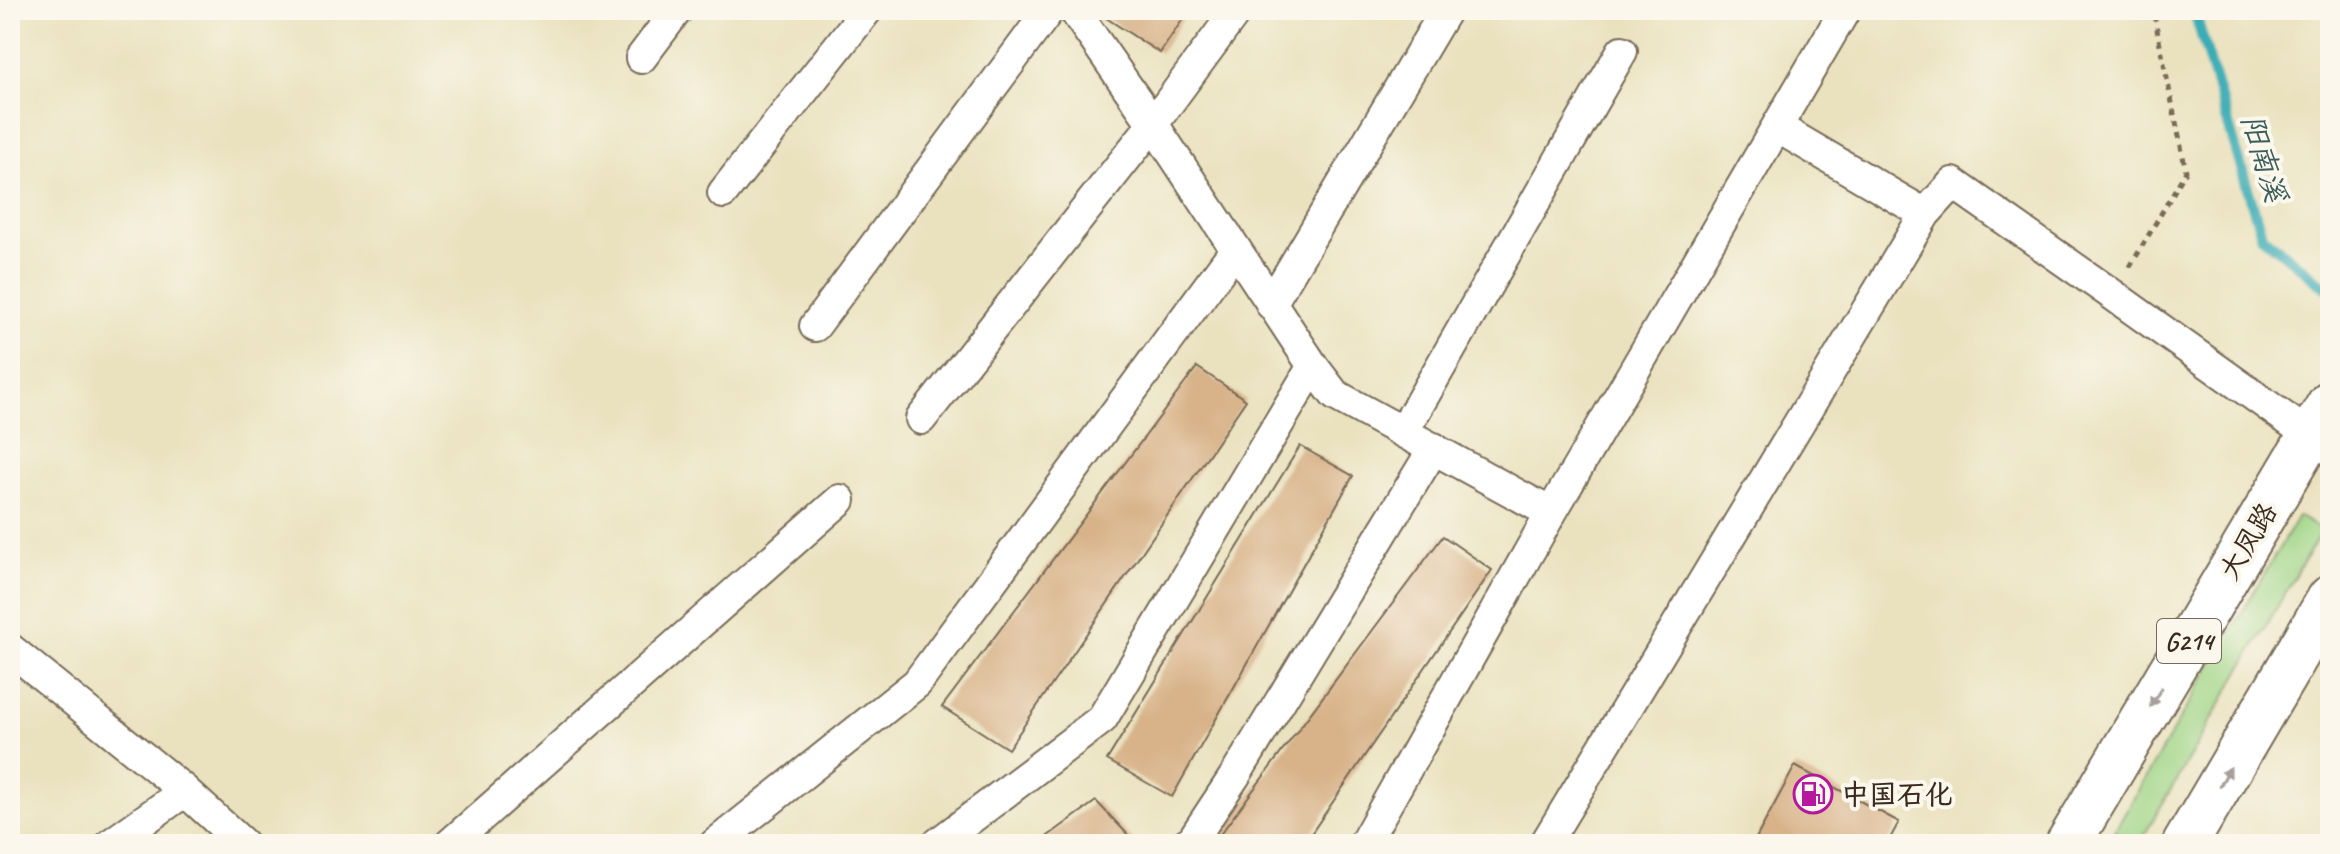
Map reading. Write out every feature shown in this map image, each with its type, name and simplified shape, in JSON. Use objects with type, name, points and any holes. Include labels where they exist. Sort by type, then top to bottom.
[{"type":"highway","name":"大凤路","points":[[2068,844],[2323,431]]},
{"type":"highway","points":[[2185,844],[2330,598]]},
{"type":"street","points":[[641,58],[677,10]]},
{"type":"street","points":[[723,193],[867,10]]},
{"type":"street","points":[[815,326],[1049,10]]},
{"type":"street","points":[[1074,10],[1335,395],[1551,513]]},
{"type":"street","points":[[921,419],[1153,124],[1237,10]]},
{"type":"street","points":[[1271,304],[1446,10]]},
{"type":"street","points":[[1364,844],[1551,513],[1845,10]]},
{"type":"street","points":[[1403,432],[1622,51]]},
{"type":"street","points":[[1777,127],[1925,214]]},
{"type":"street","points":[[1545,844],[1925,214],[1953,183],[2113,295],[2323,431]]},
{"type":"street","points":[[715,844],[917,683],[1235,250]]},
{"type":"street","points":[[937,844],[1102,719],[1313,366]]},
{"type":"street","points":[[1186,844],[1193,839],[1236,774],[1434,448]]},
{"type":"street","points":[[450,844],[840,500]]},
{"type":"street","points":[[10,649],[185,791],[243,844]]},
{"type":"street","points":[[111,844],[185,791]]},
{"type":"path","points":[[2113,295],[2186,171],[2153,10]]},
{"type":"green space","points":[[2298,516],[2322,530],[2139,844],[2107,844]]},
{"type":"building","points":[[1094,10],[1189,10],[1160,53]]},
{"type":"building","points":[[1197,367],[1246,400],[1008,749],[942,707]]},
{"type":"building","points":[[1300,446],[1353,476],[1172,797],[1107,760]]},
{"type":"building","points":[[1443,536],[1492,570],[1304,844],[1213,844]]},
{"type":"building","name":"中国石化","points":[[1795,766],[1899,822],[1887,844],[1753,844]]},
{"type":"building","points":[[1096,801],[1133,840],[1128,844],[1037,844]]},
{"type":"waterway","name":"阳南溪","points":[[2194,10],[2262,236],[2330,291]]},
{"type":"place","name":"中国石化","points":[[1813,794]]}]
